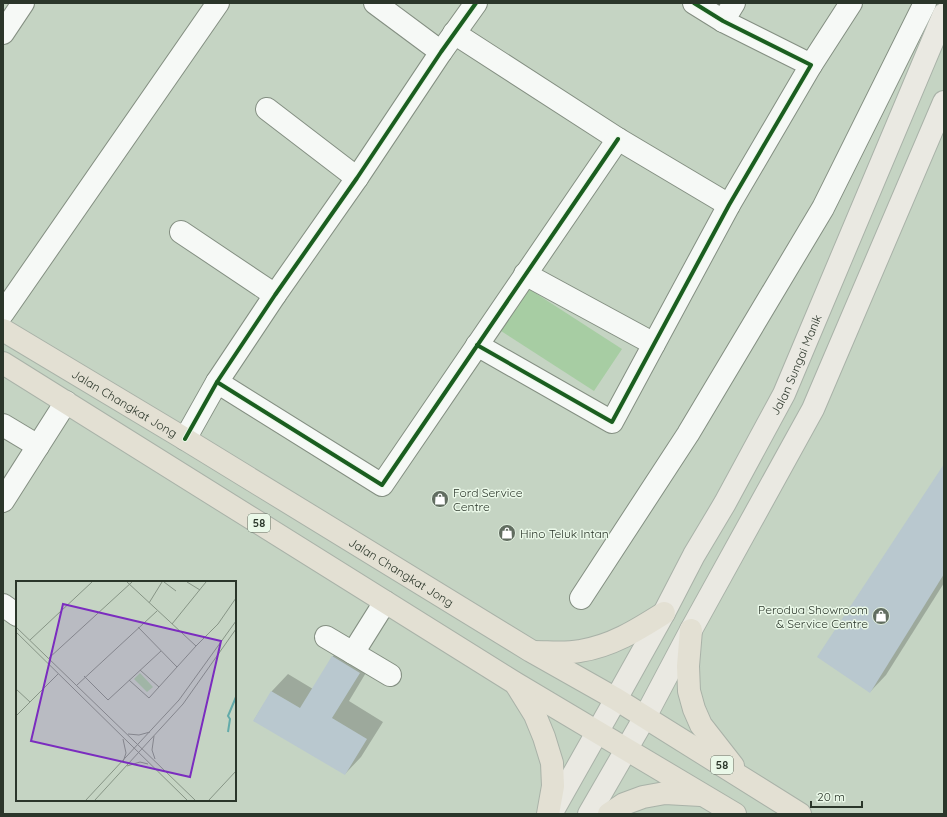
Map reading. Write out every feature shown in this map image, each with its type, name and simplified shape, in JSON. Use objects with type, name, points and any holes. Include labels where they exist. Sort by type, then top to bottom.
[{"type":"highway","name":"Jalan Changkat Jong","points":[[3,330],[185,439],[531,651],[616,699],[800,814]]},
{"type":"highway","name":"58","points":[[3,363],[515,683],[735,814]]},
{"type":"highway","points":[[531,651],[579,652],[604,646],[629,635],[664,613]]},
{"type":"highway","points":[[691,630],[688,666],[690,691],[694,709],[701,725],[742,778]]},
{"type":"highway","points":[[515,683],[536,715],[552,762],[553,786],[550,814]]},
{"type":"highway","points":[[609,814],[624,804],[643,797],[665,793],[704,796]]},
{"type":"main road","name":"Jalan Sungai Manik","points":[[550,814],[598,732],[664,613],[694,555],[725,503],[784,394],[944,14]]},
{"type":"main road","points":[[589,814],[645,717],[813,408],[944,102]]},
{"type":"street","points":[[3,33],[23,3]]},
{"type":"street","points":[[3,313],[218,3]]},
{"type":"street","points":[[375,3],[441,52]]},
{"type":"street","points":[[185,439],[217,382],[275,295],[357,178],[441,52],[476,3]]},
{"type":"street","points":[[694,3],[729,12],[811,65]]},
{"type":"street","points":[[476,345],[612,422],[729,206],[811,65],[852,3]]},
{"type":"street","points":[[581,598],[688,434],[823,208],[925,3]]},
{"type":"street","points":[[454,33],[618,139],[729,206]]},
{"type":"street","points":[[267,109],[357,178]]},
{"type":"street","points":[[217,382],[382,485],[476,345],[618,139]]},
{"type":"street","points":[[181,232],[275,295]]},
{"type":"street","points":[[525,274],[654,344]]},
{"type":"street","points":[[3,501],[66,402]]},
{"type":"street","points":[[3,425],[38,446]]},
{"type":"street","points":[[353,653],[385,602]]},
{"type":"street","points":[[3,605],[16,613]]},
{"type":"street","points":[[326,637],[390,676]]},
{"type":"green space","points":[[529,289],[622,349],[594,391],[501,331]]},
{"type":"building","name":"Perodua Showroom & Service Centre","points":[[944,464],[944,574],[870,693],[817,657]]},
{"type":"building","points":[[332,656],[360,673],[332,718],[367,739],[345,775],[253,721],[271,691],[300,708]]},
{"type":"cycle path","points":[[185,439],[217,382],[275,295],[357,178],[441,52],[476,3]]},
{"type":"cycle path","points":[[477,345],[612,422],[729,205],[811,65],[723,21],[694,3]]},
{"type":"cycle path","points":[[217,382],[382,485],[618,139]]},
{"type":"place","name":"Ford Service Centre","points":[[440,499]]},
{"type":"place","name":"Hino Teluk Intan","points":[[507,533]]},
{"type":"place","name":"Perodua Showroom & Service Centre","points":[[881,616]]}]
